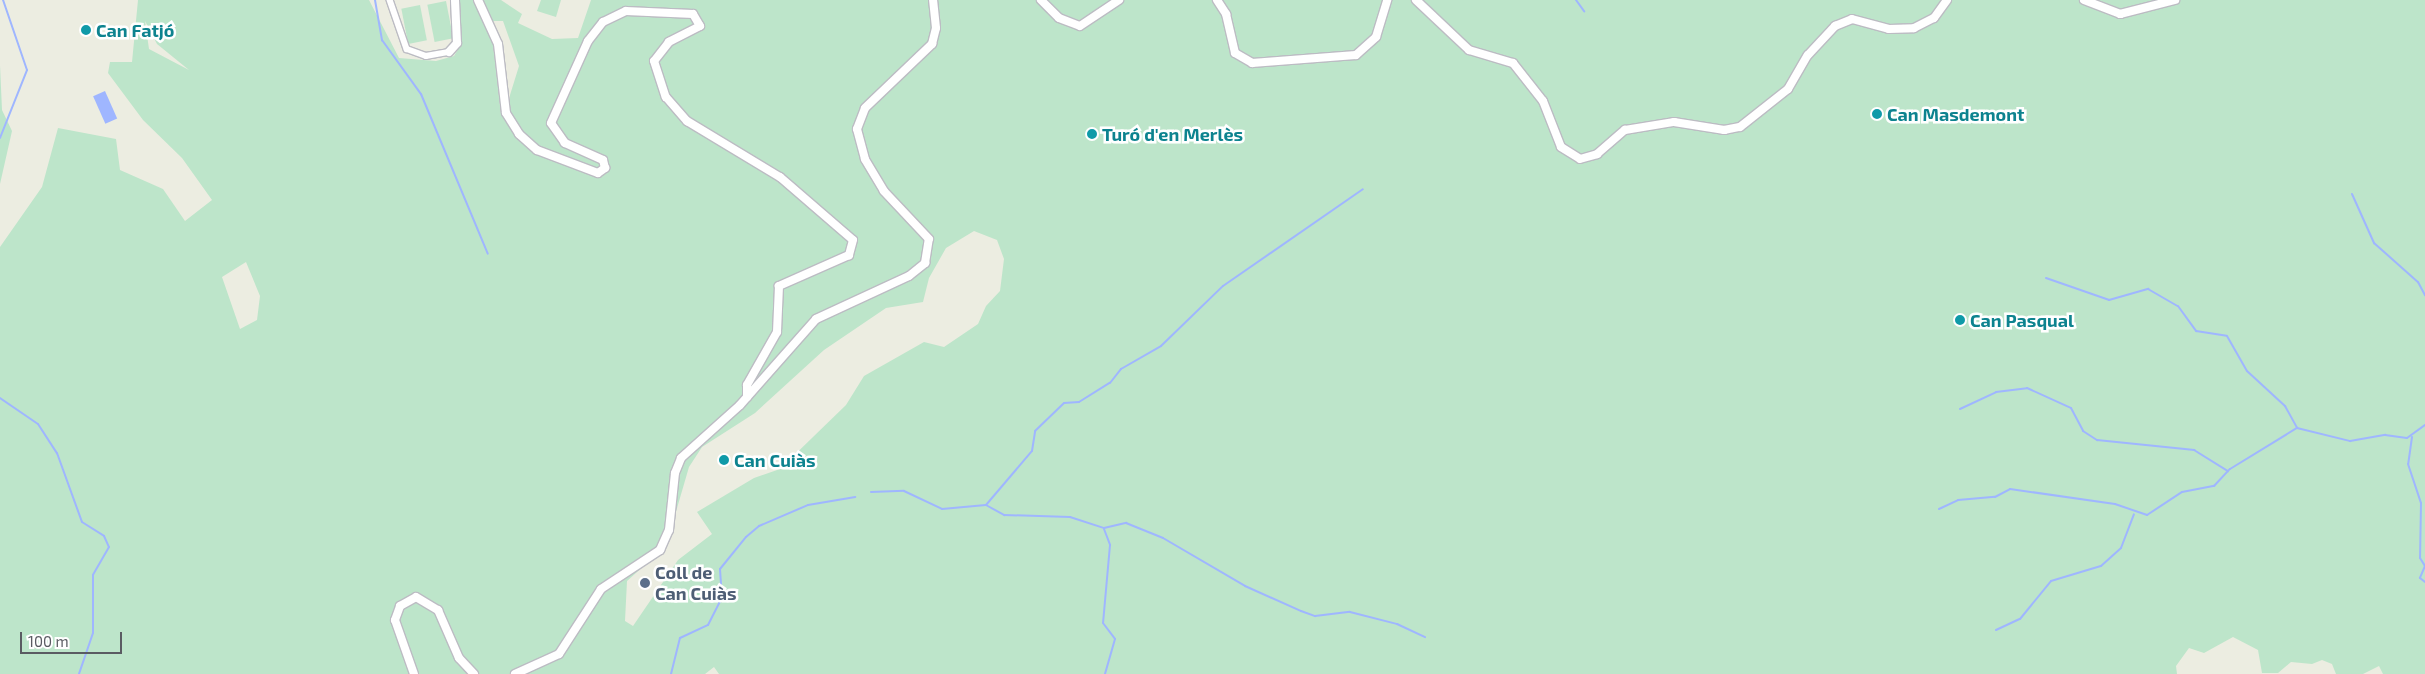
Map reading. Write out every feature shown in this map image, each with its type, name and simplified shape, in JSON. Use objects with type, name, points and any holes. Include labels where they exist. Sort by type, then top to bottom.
[{"type":"main road","points":[[448,52],[457,43],[455,0]]},
{"type":"main road","points":[[478,0],[498,44],[506,113],[520,134],[537,150],[598,173],[605,168],[603,160],[565,143],[551,123],[592,35],[607,20],[626,11],[693,14],[700,26],[669,42],[654,61],[666,97],[687,120],[780,177],[853,240],[849,255],[779,286],[777,332],[747,385],[747,398]]},
{"type":"main road","points":[[514,674],[559,654],[600,589],[660,550],[668,530],[679,462],[747,398],[816,319],[910,276],[928,257],[929,239],[884,191],[865,159],[857,130],[865,108],[932,44],[936,28],[933,0]]},
{"type":"main road","points":[[1041,0],[1059,18],[1080,26],[1119,0]]},
{"type":"main road","points":[[1217,0],[1226,14],[1235,53],[1252,63],[1356,55],[1376,37],[1386,0]]},
{"type":"main road","points":[[1416,0],[1469,50],[1513,63],[1543,100],[1562,147],[1580,159],[1597,154],[1626,130],[1674,122],[1724,130],[1740,127],[1788,89],[1808,55],[1841,22],[1852,19],[1889,29],[1914,28],[1934,18],[1947,0]]},
{"type":"main road","points":[[2084,0],[2120,14],[2175,0]]},
{"type":"main road","points":[[414,674],[395,620],[400,606],[416,597],[438,610],[459,658],[474,674]]},
{"type":"street","points":[[390,0],[407,49],[426,56],[448,52]]},
{"type":"green space","points":[[138,0],[369,0],[399,58],[436,61],[454,56],[460,46],[456,0],[473,0],[493,44],[501,114],[510,124],[510,95],[519,66],[503,21],[492,21],[483,0],[501,0],[522,14],[518,23],[552,39],[578,38],[591,0],[2425,0],[2425,674],[2383,674],[2379,666],[2363,674],[2336,674],[2332,664],[2322,660],[2312,664],[2291,662],[2278,673],[2262,673],[2258,650],[2233,637],[2204,653],[2189,648],[2176,666],[2177,674],[719,674],[714,667],[705,674],[0,674],[0,247],[42,187],[58,128],[116,139],[120,170],[163,189],[185,221],[212,200],[182,158],[143,120],[108,73],[110,62],[132,62]],"holes":[[[145,21],[157,44],[189,70],[149,49]],[[974,231],[997,240],[1004,259],[1000,291],[986,306],[978,324],[944,347],[924,342],[864,376],[846,405],[780,469],[754,478],[697,512],[712,534],[678,560],[633,626],[625,621],[627,581],[666,546],[689,467],[702,447],[755,413],[824,350],[886,308],[923,302],[929,278],[946,248]],[[246,262],[260,296],[257,320],[240,329],[222,277]]]},
{"type":"green space","points":[[541,0],[561,0],[556,17],[537,11]]},
{"type":"green space","points":[[446,1],[453,38],[435,42],[427,5]]},
{"type":"green space","points":[[420,5],[427,40],[408,44],[401,9]]},
{"type":"green space","points":[[0,65],[2,110],[12,131],[0,184]]},
{"type":"water","points":[[105,91],[117,118],[105,124],[93,96]]},
{"type":"waterway","points":[[0,138],[27,70],[3,0]]},
{"type":"waterway","points":[[375,0],[382,40],[421,94],[488,254]]},
{"type":"waterway","points":[[1576,0],[1584,11]]},
{"type":"waterway","points":[[986,505],[1032,451],[1035,431],[1064,403],[1079,402],[1110,383],[1121,369],[1161,346],[1223,286],[1363,189]]},
{"type":"waterway","points":[[2352,194],[2374,243],[2418,282],[2425,295]]},
{"type":"waterway","points":[[2046,278],[2109,300],[2148,289],[2178,306],[2196,331],[2227,336],[2247,371],[2285,406],[2297,428]]},
{"type":"waterway","points":[[1960,409],[1996,392],[2027,388],[2071,408],[2083,431],[2097,440],[2194,450],[2228,471]]},
{"type":"waterway","points":[[0,398],[38,424],[57,453],[82,522],[104,536],[109,547],[93,575],[93,633],[79,674]]},
{"type":"waterway","points":[[1939,509],[1958,500],[1995,497],[2010,489],[2115,504],[2147,515],[2182,492],[2214,486],[2230,469],[2297,428],[2350,441],[2385,435],[2407,438],[2425,425]]},
{"type":"waterway","points":[[2412,437],[2408,464],[2421,503],[2420,558],[2425,566],[2420,578],[2425,582]]},
{"type":"waterway","points":[[871,492],[904,491],[942,509],[986,505],[1004,515],[1070,517],[1104,528],[1126,523],[1163,538],[1245,586],[1301,611],[1315,616],[1350,612],[1397,624],[1425,637]]},
{"type":"waterway","points":[[671,674],[680,638],[708,625],[722,598],[720,569],[746,537],[759,526],[808,505],[855,497]]},
{"type":"waterway","points":[[1996,630],[2020,619],[2051,581],[2101,566],[2121,548],[2134,514]]},
{"type":"waterway","points":[[1104,529],[1110,545],[1103,623],[1115,639],[1105,674]]},
{"type":"place","name":"Can Fatjó","points":[[86,30]]},
{"type":"place","name":"Can Masdemont","points":[[1877,114]]},
{"type":"place","name":"Turó d'en Merlès","points":[[1092,134]]},
{"type":"place","name":"Can Pasqual","points":[[1960,320]]},
{"type":"place","name":"Can Cuiàs","points":[[724,460]]},
{"type":"place","name":"Coll de Can Cuiàs","points":[[645,583]]}]
